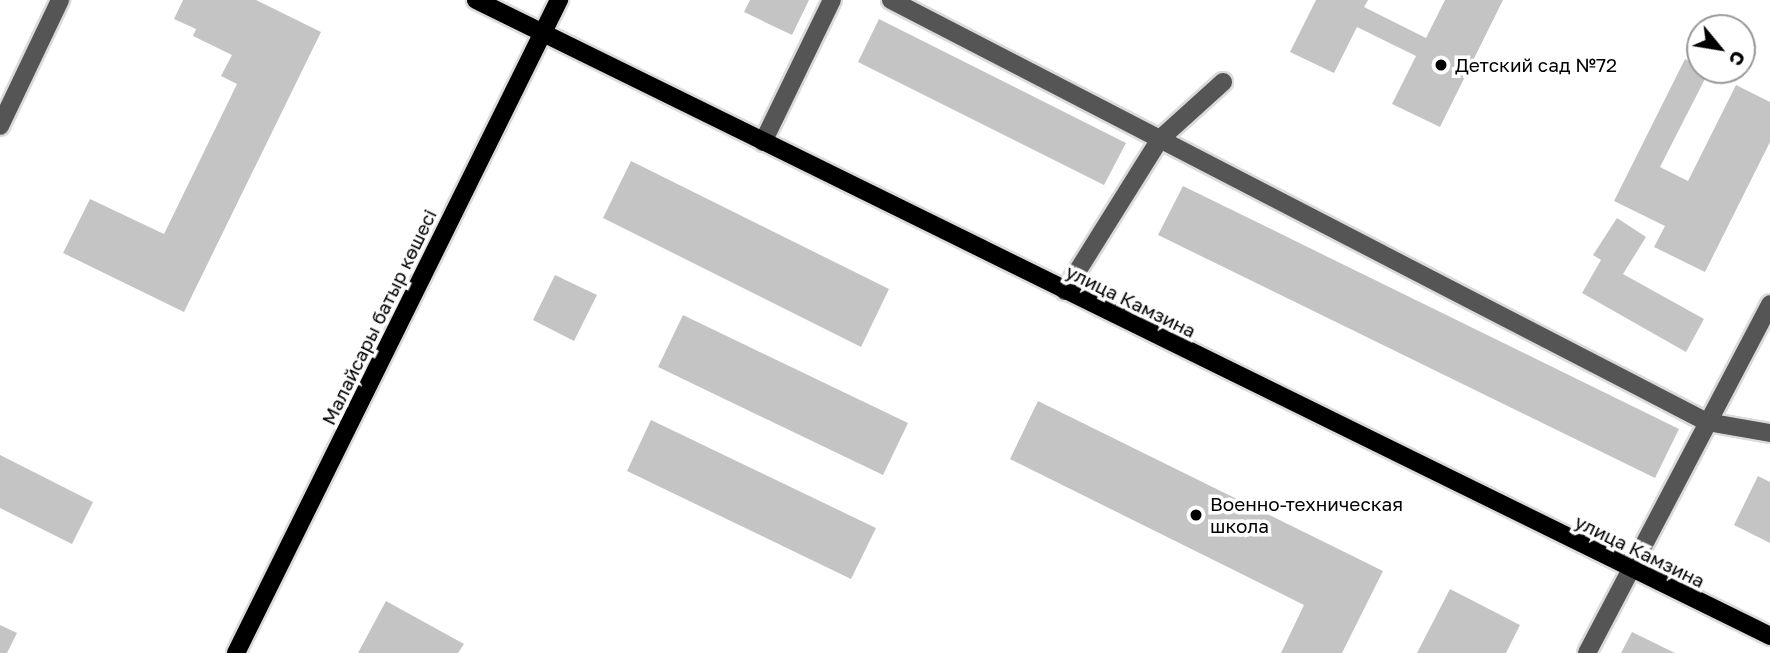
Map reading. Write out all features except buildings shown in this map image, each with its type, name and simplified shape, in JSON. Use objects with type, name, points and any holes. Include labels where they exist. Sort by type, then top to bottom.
[{"type":"main road","name":"улица Камзина","points":[[476,0],[1770,636]]},
{"type":"main road","name":"Малайсары батыр көшесі","points":[[236,653],[559,0]]},
{"type":"street","points":[[0,125],[60,0]]},
{"type":"street","points":[[763,142],[832,0]]},
{"type":"street","points":[[891,0],[1707,422],[1770,433]]},
{"type":"street","points":[[1065,291],[1160,139],[1223,82]]},
{"type":"street","points":[[1587,653],[1770,304]]},
{"type":"place","name":"Детский сад №72","points":[[1441,65]]},
{"type":"place","name":"Военно-техническая школа","points":[[1196,515]]}]
